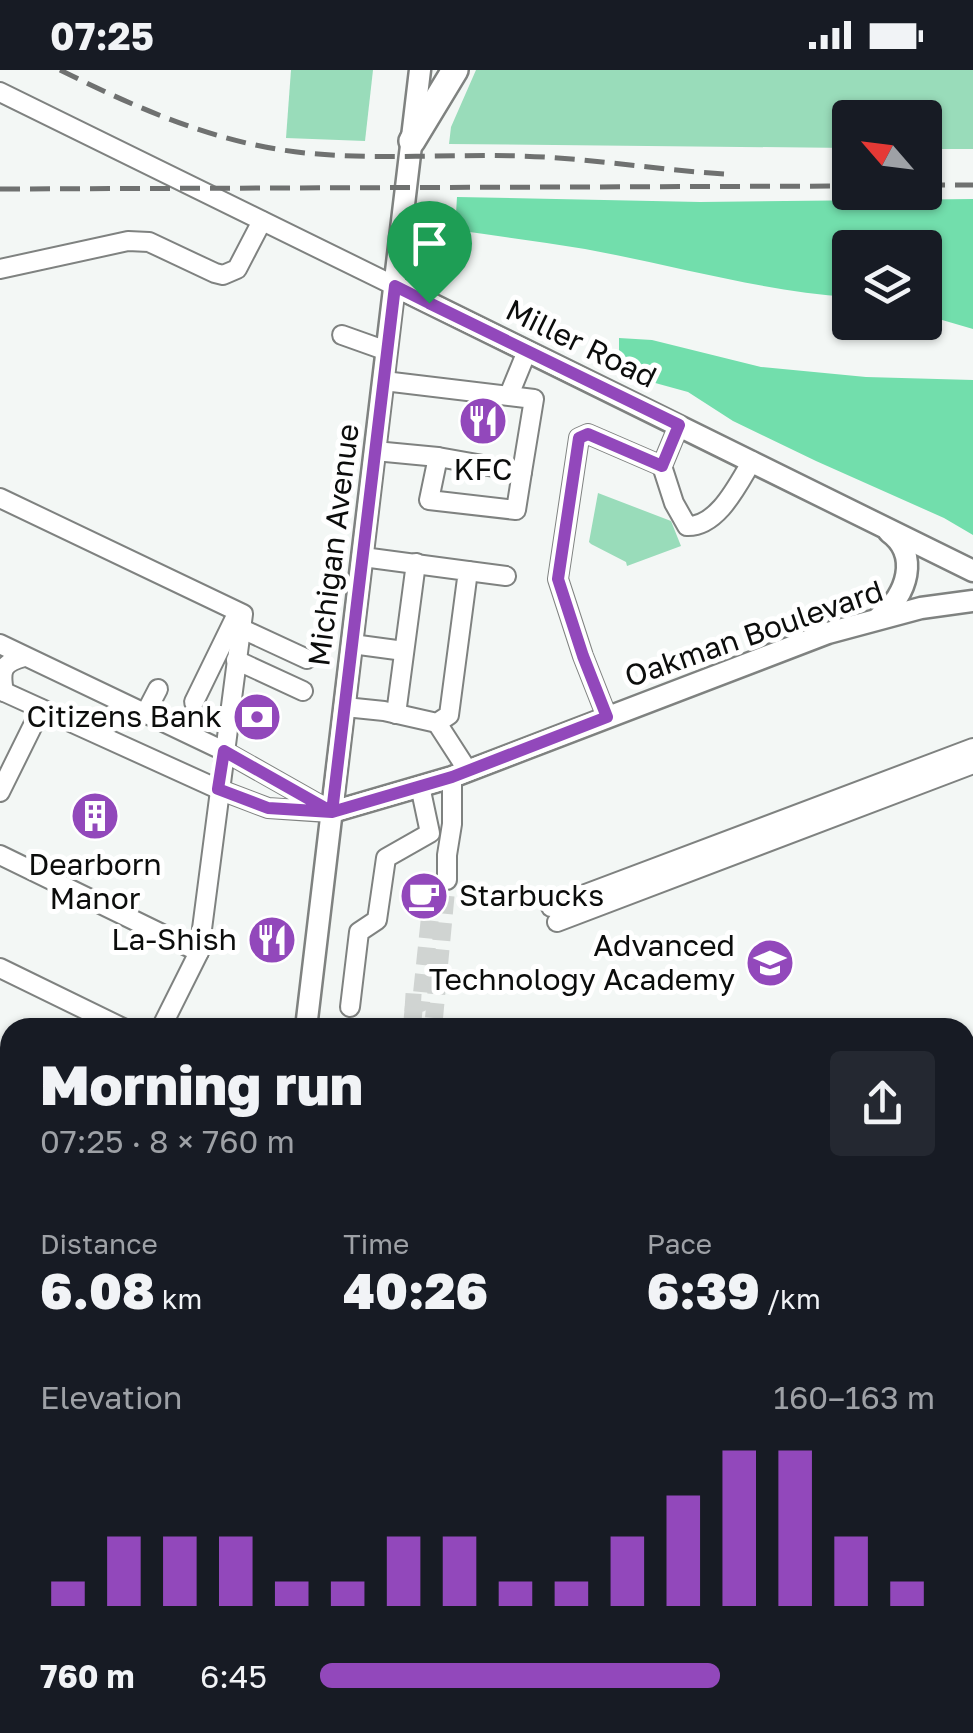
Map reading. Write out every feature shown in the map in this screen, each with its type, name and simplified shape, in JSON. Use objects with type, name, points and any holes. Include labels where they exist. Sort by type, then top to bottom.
[{"type":"highway","points":[[412,141],[456,70]]},
{"type":"main road","name":"Michigan Avenue","points":[[307,1018],[420,70]]},
{"type":"main road","name":"Miller Road","points":[[395,286],[973,571]]},
{"type":"main road","points":[[875,620],[901,595],[907,578],[907,560],[900,540],[878,523]]},
{"type":"main road","name":"Oakman Boulevard","points":[[332,812],[460,774],[828,633],[920,608],[973,601]]},
{"type":"street","name":"Miller Road","points":[[0,92],[395,286]]},
{"type":"street","points":[[0,269],[128,241],[149,242],[223,274],[237,269],[262,221]]},
{"type":"street","points":[[342,336],[386,351]]},
{"type":"street","points":[[510,395],[527,351]]},
{"type":"street","points":[[384,382],[534,400],[516,510],[429,500],[438,457]]},
{"type":"street","points":[[679,425],[662,466],[674,503],[687,526],[697,526],[721,509],[752,461]]},
{"type":"street","points":[[607,717],[558,579],[579,438],[588,434],[662,466]]},
{"type":"street","points":[[375,451],[522,472]]},
{"type":"street","points":[[1,501],[202,599],[242,614],[194,702]]},
{"type":"street","points":[[362,557],[506,576]]},
{"type":"street","points":[[396,714],[414,617],[416,563]]},
{"type":"street","points":[[344,707],[437,722],[449,715],[444,691],[450,645],[456,600],[468,571]]},
{"type":"street","points":[[237,624],[307,658]]},
{"type":"street","points":[[164,1018],[182,977],[199,952],[207,829],[224,751],[237,624]]},
{"type":"street","points":[[0,644],[224,751],[332,812]]},
{"type":"street","points":[[352,644],[408,651]]},
{"type":"street","points":[[2,691],[4,668],[11,660],[24,657]]},
{"type":"street","points":[[236,660],[303,691]]},
{"type":"street","points":[[145,714],[158,688]]},
{"type":"street","name":"Oakman Boulevard","points":[[2,691],[268,808],[332,812]]},
{"type":"street","points":[[0,792],[41,709]]},
{"type":"street","points":[[437,722],[460,774],[441,880]]},
{"type":"street","points":[[973,748],[554,914],[973,764]]},
{"type":"street","points":[[350,1007],[358,932],[377,920],[386,858],[430,833],[420,786]]},
{"type":"street","points":[[0,855],[199,952]]},
{"type":"street","points":[[0,968],[103,1018]]},
{"type":"green space","points":[[291,70],[373,70],[365,141],[286,138]]},
{"type":"green space","points":[[476,70],[973,70],[973,149],[942,149],[942,100],[832,100],[832,148],[449,144],[451,127]]},
{"type":"green space","points":[[457,197],[832,201],[832,210],[942,210],[942,199],[973,199],[973,329],[942,320],[942,230],[832,230],[832,295],[585,249],[455,230]]},
{"type":"green space","points":[[619,338],[652,340],[761,367],[866,377],[973,380],[973,535],[733,421],[688,392],[648,381],[619,364]]},
{"type":"green space","points":[[598,493],[671,521],[681,546],[627,566],[591,544]]},
{"type":"tunnel","points":[[405,1002],[421,1003],[434,879]]},
{"type":"tunnel","points":[[404,1015],[434,1018],[447,880]]},
{"type":"railway","points":[[60,70],[179,123],[273,148],[359,156],[546,157],[726,174]]},
{"type":"railway","points":[[942,185],[973,185]]},
{"type":"railway","points":[[0,189],[832,186]]},
{"type":"place","name":"KFC","points":[[483,421]]},
{"type":"place","name":"Citizens Bank","points":[[257,717]]},
{"type":"place","name":"Dearborn Manor","points":[[95,816]]},
{"type":"place","name":"Starbucks","points":[[424,896]]},
{"type":"place","name":"La-Shish","points":[[272,940]]},
{"type":"place","name":"Advanced Technology Academy","points":[[770,963]]},
{"type":"route","points":[[429,303],[395,286],[332,812],[268,808],[218,789],[224,751],[332,812],[452,777],[607,717],[558,579],[579,438],[588,434],[662,466],[679,425],[429,303]]}]
